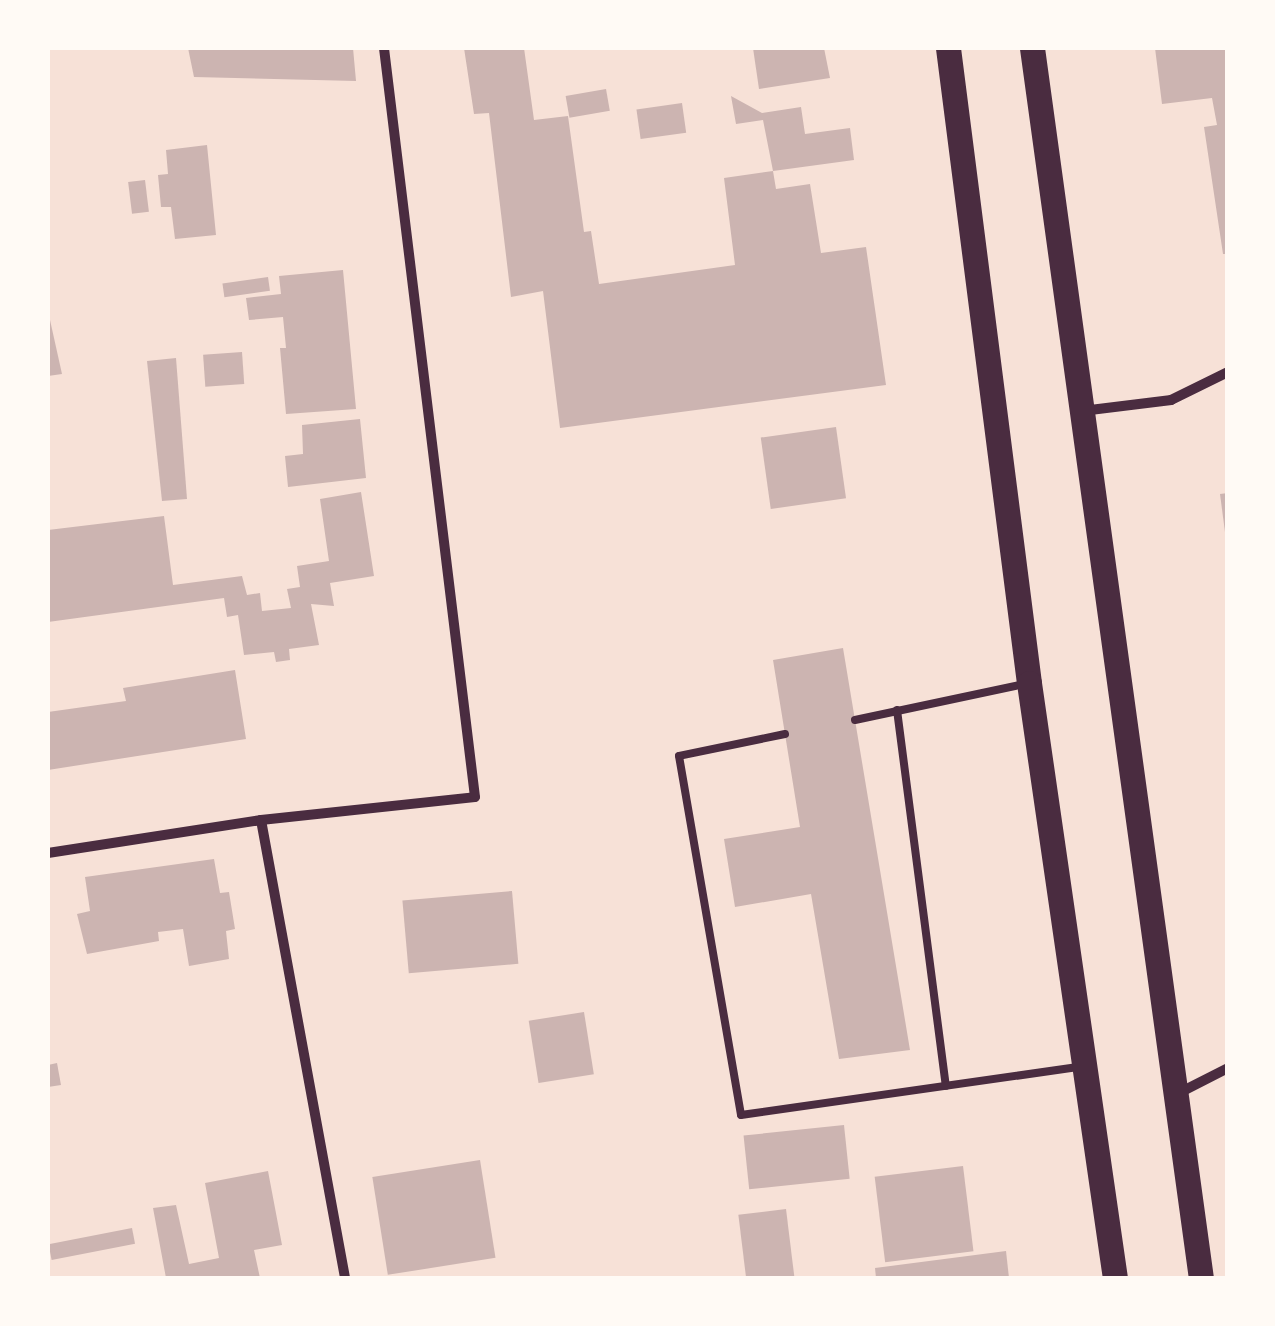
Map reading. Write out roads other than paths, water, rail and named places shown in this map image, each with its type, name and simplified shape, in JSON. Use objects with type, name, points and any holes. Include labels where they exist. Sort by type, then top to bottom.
[{"type":"main road","points":[[948,48],[1029,683],[1115,1278]]},
{"type":"main road","points":[[1032,48],[1201,1278]]},
{"type":"street","points":[[48,853],[261,820],[475,797],[384,48]]},
{"type":"street","points":[[1081,412],[1171,400],[1228,372]]},
{"type":"street","points":[[261,820],[345,1278]]},
{"type":"street","points":[[1176,1094],[1228,1068]]},
{"type":"lane","points":[[855,720],[1029,683]]},
{"type":"lane","points":[[897,710],[946,1086]]},
{"type":"lane","points":[[784,734],[679,756],[741,1115],[1084,1066]]}]
